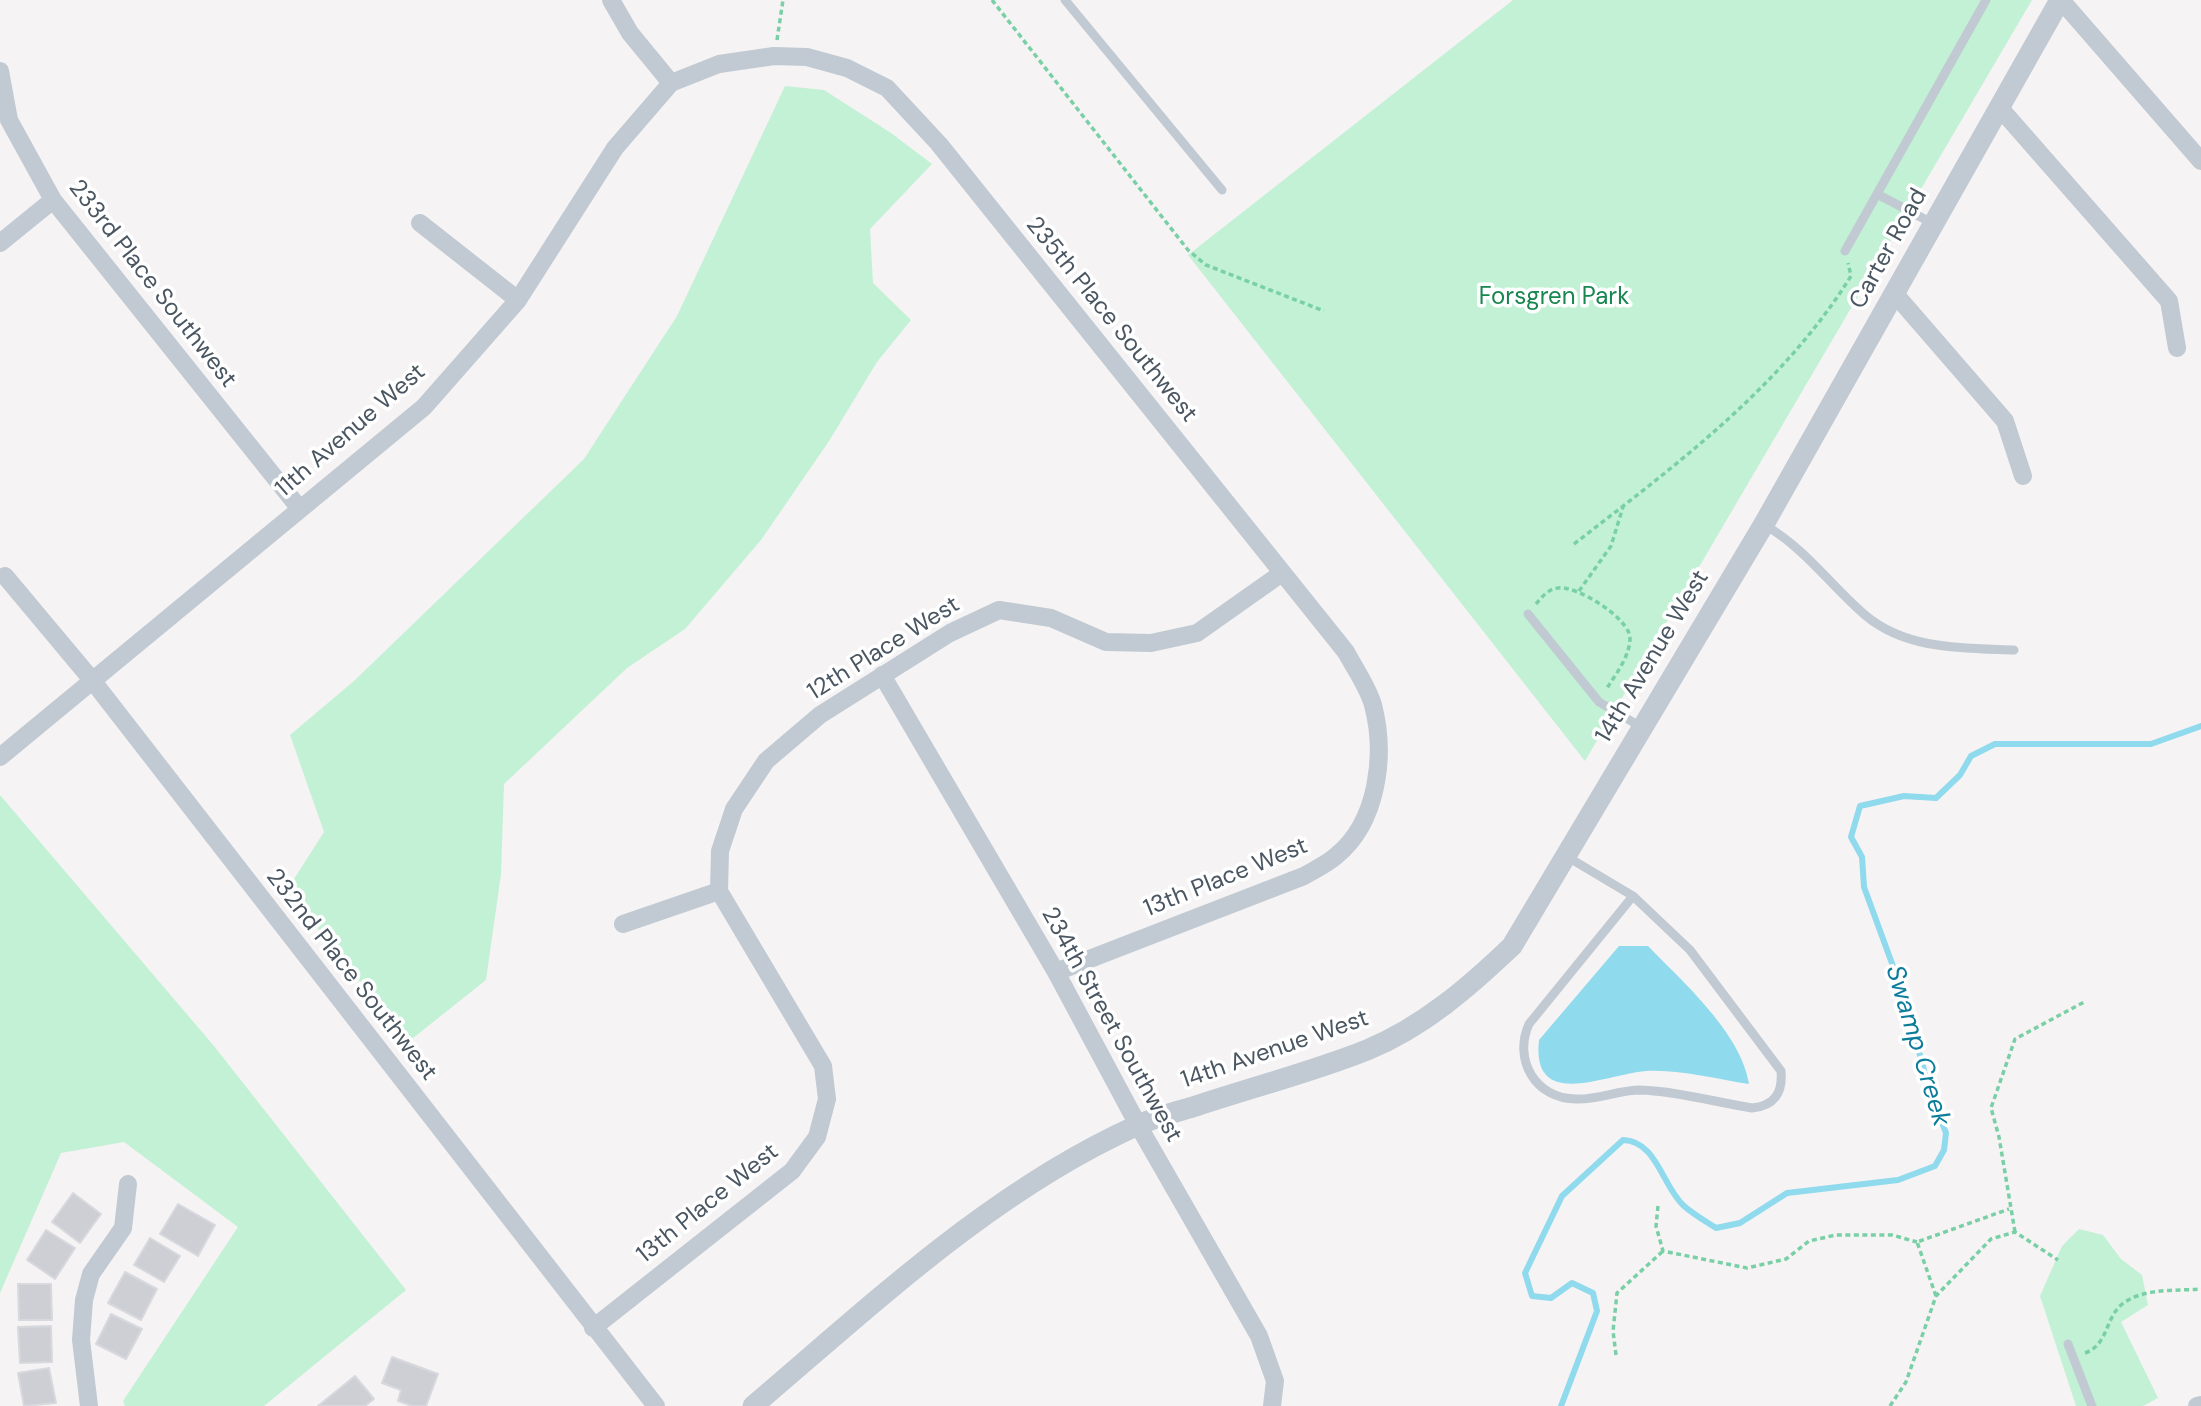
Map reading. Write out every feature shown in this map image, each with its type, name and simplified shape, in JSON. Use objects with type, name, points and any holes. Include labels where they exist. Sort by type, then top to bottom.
[{"type":"street","points":[[611,0],[630,33],[671,83]]},
{"type":"street","points":[[2061,0],[2201,160]]},
{"type":"street","name":"Carter Road","points":[[1764,524],[2061,0]]},
{"type":"street","name":"235th Place Southwest","points":[[671,83],[719,64],[774,55],[807,57],[847,68],[887,88],[939,144],[1346,652],[1373,704],[1379,744],[1378,786]]},
{"type":"street","name":"233rd Place Southwest","points":[[0,71],[9,120],[53,200],[300,509]]},
{"type":"street","name":"11th Avenue West","points":[[0,757],[28,737],[92,680],[424,407],[518,300],[615,148],[671,83]]},
{"type":"street","points":[[1999,107],[2169,301],[2178,348]]},
{"type":"street","points":[[0,243],[53,200]]},
{"type":"street","points":[[420,223],[518,300]]},
{"type":"street","points":[[1895,294],[2005,421],[2023,476]]},
{"type":"street","name":"14th Avenue West","points":[[753,1406],[898,1284],[998,1206],[1084,1152],[1138,1125],[1369,1049],[1420,1022],[1466,990],[1513,946],[1764,524]]},
{"type":"street","name":"12th Place West","points":[[719,891],[720,851],[734,808],[766,761],[820,715],[950,633],[999,610],[1052,618],[1106,642],[1151,643],[1197,633],[1282,573]]},
{"type":"street","name":"232nd Place Southwest","points":[[5,576],[92,680],[656,1406]]},
{"type":"street","name":"234th Street Southwest","points":[[882,676],[1056,972],[1138,1125],[1259,1336],[1275,1381],[1272,1406]]},
{"type":"street","name":"13th Place West","points":[[1056,972],[1304,876],[1338,856],[1363,821],[1378,786]]},
{"type":"street","points":[[623,924],[719,891]]},
{"type":"street","name":"13th Place West","points":[[593,1328],[792,1171],[817,1137],[827,1099],[823,1066],[719,891]]},
{"type":"street","points":[[89,1406],[81,1340],[84,1300],[91,1275],[123,1228],[128,1184]]},
{"type":"lane","points":[[1065,0],[1222,190]]},
{"type":"lane","points":[[1845,251],[1986,0]]},
{"type":"lane","points":[[1877,194],[1933,224]]},
{"type":"lane","points":[[1764,524],[1795,543],[1865,615],[1885,629],[1913,641],[1953,647],[2014,650]]},
{"type":"lane","points":[[1528,614],[1598,702],[1641,727]]},
{"type":"lane","points":[[1566,856],[1633,896],[1690,950],[1781,1071],[1782,1085],[1777,1097],[1766,1107],[1752,1108],[1639,1090],[1575,1100],[1555,1096],[1539,1085],[1527,1070],[1522,1053],[1523,1037],[1530,1024],[1633,896]]},
{"type":"lane","points":[[2068,1344],[2092,1406]]},
{"type":"path","points":[[774,55],[783,0]]},
{"type":"path","points":[[992,0],[1188,250],[1206,265],[1324,311]]},
{"type":"path","points":[[1574,544],[1730,418],[1808,337],[1851,276],[1845,251]]},
{"type":"path","points":[[1579,591],[1611,546],[1623,506]]},
{"type":"path","points":[[1528,614],[1542,596],[1554,588],[1579,591],[1627,626],[1630,637],[1621,667],[1598,702]]},
{"type":"path","points":[[2058,1261],[2015,1232],[1999,1137],[1991,1108],[2015,1039],[2086,1001]]},
{"type":"path","points":[[1658,1206],[1656,1227],[1663,1251]]},
{"type":"path","points":[[1663,1251],[1747,1268],[1786,1259],[1809,1241],[1836,1235],[1892,1235],[1917,1242],[2009,1209]]},
{"type":"path","points":[[1890,1406],[1906,1382],[1936,1296],[1992,1239],[2015,1232]]},
{"type":"path","points":[[1917,1242],[1936,1296]]},
{"type":"path","points":[[1616,1355],[1613,1331],[1618,1293],[1663,1251]]},
{"type":"path","points":[[2073,1357],[2095,1349],[2105,1337],[2112,1317],[2124,1302],[2171,1289],[2201,1289]]},
{"type":"green space","name":"Forsgren Park","points":[[1513,0],[2032,0],[1585,761],[1188,255]]},
{"type":"green space","points":[[785,86],[824,90],[891,133],[932,164],[870,229],[873,283],[911,320],[877,362],[829,441],[761,540],[685,629],[627,668],[504,784],[501,874],[486,980],[408,1042],[287,890],[324,832],[290,735],[354,681],[584,459],[677,316]]},
{"type":"green space","points":[[0,795],[214,1046],[406,1290],[264,1406],[125,1406],[123,1401],[238,1227],[124,1142],[61,1153],[0,1293]]},
{"type":"green space","points":[[2079,1229],[2103,1235],[2121,1259],[2142,1275],[2148,1305],[2121,1322],[2158,1398],[2143,1406],[2076,1406],[2040,1296],[2062,1246]]},
{"type":"water","points":[[1619,946],[1648,946],[1693,992],[1709,1009],[1735,1046],[1749,1084],[1659,1071],[1630,1073],[1574,1084],[1559,1082],[1547,1076],[1540,1062],[1539,1040]]},
{"type":"building","points":[[73,1193],[101,1214],[80,1243],[52,1222]]},
{"type":"building","points":[[178,1204],[215,1225],[198,1256],[160,1234]]},
{"type":"building","points":[[46,1230],[75,1248],[55,1279],[27,1260]]},
{"type":"building","points":[[150,1238],[180,1256],[164,1282],[134,1265]]},
{"type":"building","points":[[125,1272],[157,1289],[141,1320],[108,1303]]},
{"type":"building","points":[[18,1284],[51,1284],[52,1320],[19,1320]]},
{"type":"building","points":[[111,1314],[142,1329],[126,1359],[96,1344]]},
{"type":"building","points":[[51,1326],[52,1362],[20,1363],[18,1327]]},
{"type":"building","points":[[392,1357],[438,1374],[426,1406],[412,1406],[398,1401],[401,1390],[382,1383]]},
{"type":"building","points":[[49,1368],[56,1403],[24,1406],[18,1373]]},
{"type":"building","points":[[355,1376],[374,1399],[365,1406],[318,1406]]},
{"type":"waterway","name":"Swamp Creek","points":[[1561,1406],[1597,1311],[1593,1293],[1572,1283],[1551,1298],[1532,1296],[1525,1273],[1562,1196],[1623,1140],[1644,1148],[1684,1206],[1716,1228],[1740,1223],[1787,1193],[1898,1180],[1935,1166],[1944,1150],[1946,1133],[1929,1089],[1905,999],[1864,887],[1862,857],[1851,837],[1860,806],[1904,796],[1936,798],[1960,775],[1971,756],[1995,744],[2151,744],[2201,726]]}]
